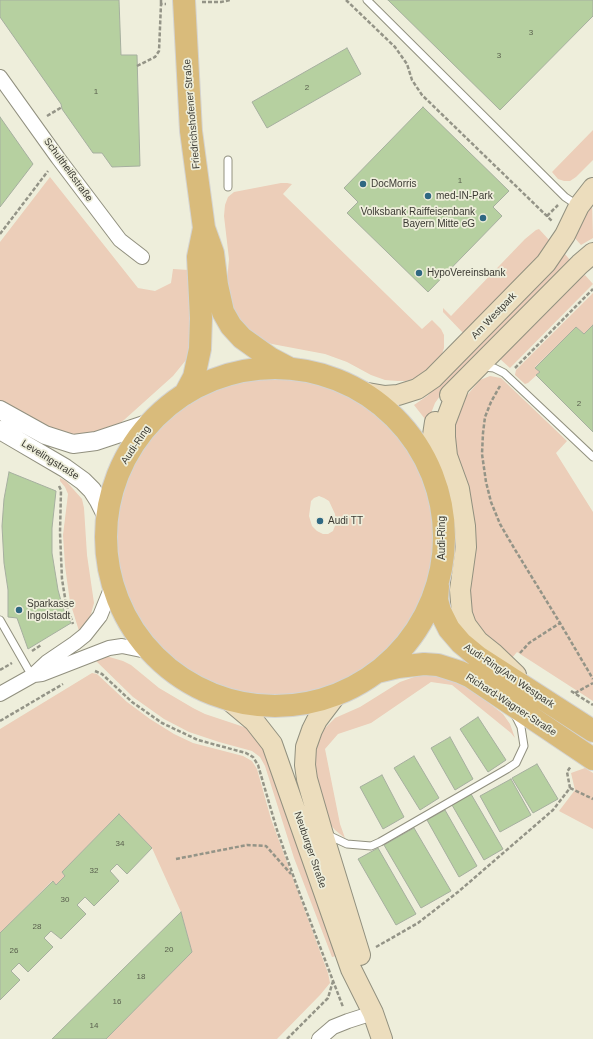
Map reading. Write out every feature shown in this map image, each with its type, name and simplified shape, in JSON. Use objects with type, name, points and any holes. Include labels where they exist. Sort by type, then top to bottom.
[{"type":"main road","name":"Friedrichshofener Straße","points":[[184,0],[191,131],[204,228],[213,253],[223,312],[231,326],[242,338],[256,349],[290,368]]},
{"type":"main road","name":"Am Westpark","points":[[362,392],[385,396],[398,395],[417,389],[433,378],[546,263],[565,235],[579,206],[593,188]]},
{"type":"main road","name":"Friedrichshofener Straße","points":[[185,394],[194,376],[200,349],[201,318],[198,256],[204,228]]},
{"type":"main road","points":[[433,476],[433,432],[437,415],[446,399],[580,264],[593,253]]},
{"type":"main road","name":"Audi-Ring","points":[[290,368],[320,374],[342,382],[362,392],[388,412],[399,423],[418,448],[433,476],[438,491],[444,537],[443,553],[438,583],[427,613],[410,639],[400,651],[377,672],[357,685],[336,695],[321,700],[291,706],[260,706],[229,700],[200,690],[162,663],[140,640],[117,598],[113,584],[106,553],[107,517],[112,491],[123,463],[131,448],[160,413],[185,394],[199,386],[228,375],[259,369],[290,368]]},
{"type":"main road","points":[[459,386],[445,423],[445,438],[447,456],[459,489],[465,526],[466,547],[460,590],[462,614],[466,624],[475,637],[503,662],[529,690]]},
{"type":"main road","name":"Audi-Ring/Am Westpark","points":[[438,583],[438,600],[440,611],[455,636],[473,653],[593,731]]},
{"type":"main road","name":"Richard-Wagner-Straße","points":[[377,672],[424,664],[438,665],[449,668],[471,678],[587,755]]},
{"type":"main road","name":"Neuburger Straße","points":[[336,695],[317,720],[312,730],[304,756],[307,779],[322,831],[353,955]]},
{"type":"main road","name":"Neuburger Straße","points":[[229,700],[254,721],[272,744],[353,955],[373,998],[373,1013],[382,1039]]},
{"type":"street","name":"Schultheißstraße","points":[[0,77],[58,158],[120,240],[142,257]]},
{"type":"street","name":"Levelingstraße","points":[[0,410],[45,435],[73,444],[96,441],[150,424]]},
{"type":"street","name":"Levelingstraße","points":[[0,430],[65,468],[83,481],[99,501],[107,517]]},
{"type":"street","points":[[0,694],[32,676],[47,662],[85,635],[100,616],[113,584]]},
{"type":"street","points":[[32,676],[42,674],[109,648],[122,646],[151,652]]},
{"type":"street","points":[[319,1039],[333,1028],[348,1021],[373,1013]]},
{"type":"lane","points":[[367,0],[565,197],[579,206]]},
{"type":"lane","points":[[228,160],[228,187]]},
{"type":"lane","points":[[474,371],[486,367],[500,370],[593,457]]},
{"type":"lane","points":[[0,620],[32,676]]},
{"type":"lane","points":[[322,831],[347,844],[371,846],[516,763],[524,746],[521,727],[510,704]]},
{"type":"path","points":[[346,0],[395,47],[406,64],[412,80],[422,95],[547,216]]},
{"type":"path","points":[[0,234],[58,158]]},
{"type":"path","points":[[593,289],[498,388],[485,417],[482,454],[486,482],[491,502],[500,524],[593,679]]},
{"type":"path","points":[[57,484],[61,490],[60,533],[62,579],[66,604],[74,624],[67,629],[75,643]]},
{"type":"path","points":[[517,657],[529,643],[560,624]]},
{"type":"path","points":[[0,670],[48,641]]},
{"type":"path","points":[[82,658],[90,668],[102,674],[132,702],[162,723],[198,740],[246,752],[253,757],[258,765],[277,830],[348,1021]]},
{"type":"path","points":[[575,693],[593,683]]},
{"type":"path","points":[[0,721],[64,684]]},
{"type":"path","points":[[571,691],[593,705]]},
{"type":"path","points":[[326,962],[353,955],[390,940],[418,923],[458,892],[553,810],[570,788],[567,772],[587,755]]},
{"type":"path","points":[[570,788],[593,799]]},
{"type":"path","points":[[176,859],[247,845],[266,846],[294,877]]},
{"type":"path","points":[[287,1039],[328,998],[333,981]]},
{"type":"shaded area","points":[[593,130],[593,160],[570,181],[558,179],[552,172]]},
{"type":"shaded area","points":[[50,177],[138,288],[155,291],[171,283],[173,269],[189,270],[192,337],[186,360],[173,376],[124,420],[102,434],[66,436],[0,403],[0,242]]},
{"type":"shaded area","points":[[281,183],[292,184],[283,194],[422,329],[432,320],[441,329],[444,335],[444,348],[441,357],[430,368],[418,377],[406,381],[385,380],[371,375],[347,362],[325,354],[263,341],[246,329],[231,306],[227,282],[229,259],[224,216],[225,205],[228,197],[234,192]]},
{"type":"shaded area","points":[[592,202],[593,238],[581,245],[572,235]]},
{"type":"shaded area","points":[[539,229],[550,241],[536,260],[464,334],[443,312],[443,308],[451,316],[525,239]]},
{"type":"shaded area","points":[[565,254],[570,260],[445,389],[435,403],[428,421],[425,419],[414,405],[440,384]]},
{"type":"shaded area","points":[[585,275],[593,284],[510,368],[500,359],[576,281]]},
{"type":"shaded area","points":[[593,293],[593,325],[584,334],[576,327],[535,367],[540,372],[525,384],[515,375],[516,370]]},
{"type":"shaded area","points":[[490,376],[501,378],[567,441],[556,453],[593,512],[593,701],[517,652],[512,658],[500,650],[477,626],[471,612],[452,430],[463,400],[480,380]]},
{"type":"shaded area","points":[[260,379],[287,379],[309,382],[331,389],[351,398],[370,411],[387,426],[402,443],[414,462],[423,482],[430,504],[433,526],[433,549],[430,571],[423,593],[414,613],[402,632],[387,649],[370,664],[331,686],[309,692],[282,696],[255,695],[228,689],[203,679],[179,664],[159,646],[142,625],[129,601],[120,575],[116,548],[116,521],[121,494],[131,468],[145,445],[163,424],[184,406],[207,393],[233,384]],"holes":[[[319,496],[329,501],[335,514],[336,523],[333,531],[328,534],[323,534],[317,531],[312,526],[309,516],[311,501]]]},
{"type":"shaded area","points":[[60,478],[66,481],[82,499],[84,508],[87,555],[94,603],[91,614],[85,625],[79,631],[70,602],[65,566],[63,535],[68,494],[60,481]]},
{"type":"shaded area","points":[[106,656],[131,665],[159,688],[193,708],[205,714],[247,728],[260,739],[341,955],[332,957],[294,858],[265,766],[260,757],[252,751],[189,732],[164,719],[133,697],[94,659]]},
{"type":"shaded area","points":[[92,673],[97,674],[127,702],[174,734],[193,743],[243,756],[252,761],[257,769],[271,819],[328,973],[330,983],[277,1039],[106,1039],[192,952],[181,912],[152,848],[119,814],[62,872],[65,876],[56,885],[52,881],[0,933],[0,729]]},
{"type":"shaded area","points":[[433,674],[468,687],[503,714],[510,724],[515,738],[511,733],[452,685],[431,682],[371,723],[338,734],[325,749],[340,824],[345,838],[330,824],[317,779],[314,766],[320,735],[335,718],[360,707],[400,682],[417,676]]},
{"type":"shaded area","points":[[585,768],[593,773],[593,829],[559,811],[575,790],[571,773]]},
{"type":"building","points":[[0,0],[119,0],[121,55],[137,55],[140,166],[112,167],[102,153],[93,153],[62,109],[61,104],[0,17]]},
{"type":"building","points":[[388,0],[593,0],[593,16],[500,110]]},
{"type":"building","points":[[347,48],[361,74],[267,128],[252,102]]},
{"type":"building","name":"med-IN-Park","points":[[423,107],[509,191],[493,207],[502,216],[428,292],[347,213],[358,202],[344,188]]},
{"type":"building","points":[[0,117],[33,164],[0,207]]},
{"type":"building","points":[[593,325],[593,432],[536,375],[540,372],[535,368],[576,327],[584,334]]},
{"type":"building","points":[[9,472],[56,491],[52,528],[52,553],[58,590],[63,608],[71,623],[28,649],[17,618],[8,617],[8,590],[4,563],[2,526],[4,499]]},
{"type":"building","points":[[478,717],[506,760],[488,772],[460,729]]},
{"type":"building","points":[[450,737],[473,779],[455,790],[431,748]]},
{"type":"building","points":[[414,756],[439,798],[420,810],[394,768]]},
{"type":"building","points":[[537,764],[558,799],[533,813],[512,778]]},
{"type":"building","points":[[382,775],[404,817],[383,829],[360,787]]},
{"type":"building","points":[[511,779],[531,815],[500,832],[480,796]]},
{"type":"building","points":[[471,794],[503,849],[484,860],[452,805]]},
{"type":"building","points":[[445,810],[477,866],[459,877],[427,820]]},
{"type":"building","points":[[119,814],[152,848],[127,874],[117,864],[110,871],[119,881],[94,906],[85,897],[77,905],[86,914],[61,939],[51,931],[44,938],[53,947],[28,972],[19,963],[11,971],[20,980],[0,1000],[0,933],[53,881],[56,885],[65,876],[62,872]]},
{"type":"building","points":[[414,828],[451,891],[421,908],[384,845]]},
{"type":"building","points":[[378,848],[416,914],[396,925],[358,859]]},
{"type":"building","points":[[181,912],[192,952],[106,1039],[52,1039]]},
{"type":"place","name":"DocMorris","points":[[363,184]]},
{"type":"place","name":"med-IN-Park","points":[[428,196]]},
{"type":"place","name":"Volksbank Raiffeisenbank Bayern Mitte eG","points":[[483,218]]},
{"type":"place","name":"HypoVereinsbank","points":[[419,273]]},
{"type":"place","name":"Audi TT","points":[[320,521]]},
{"type":"place","name":"Sparkasse Ingolstadt","points":[[19,610]]}]
